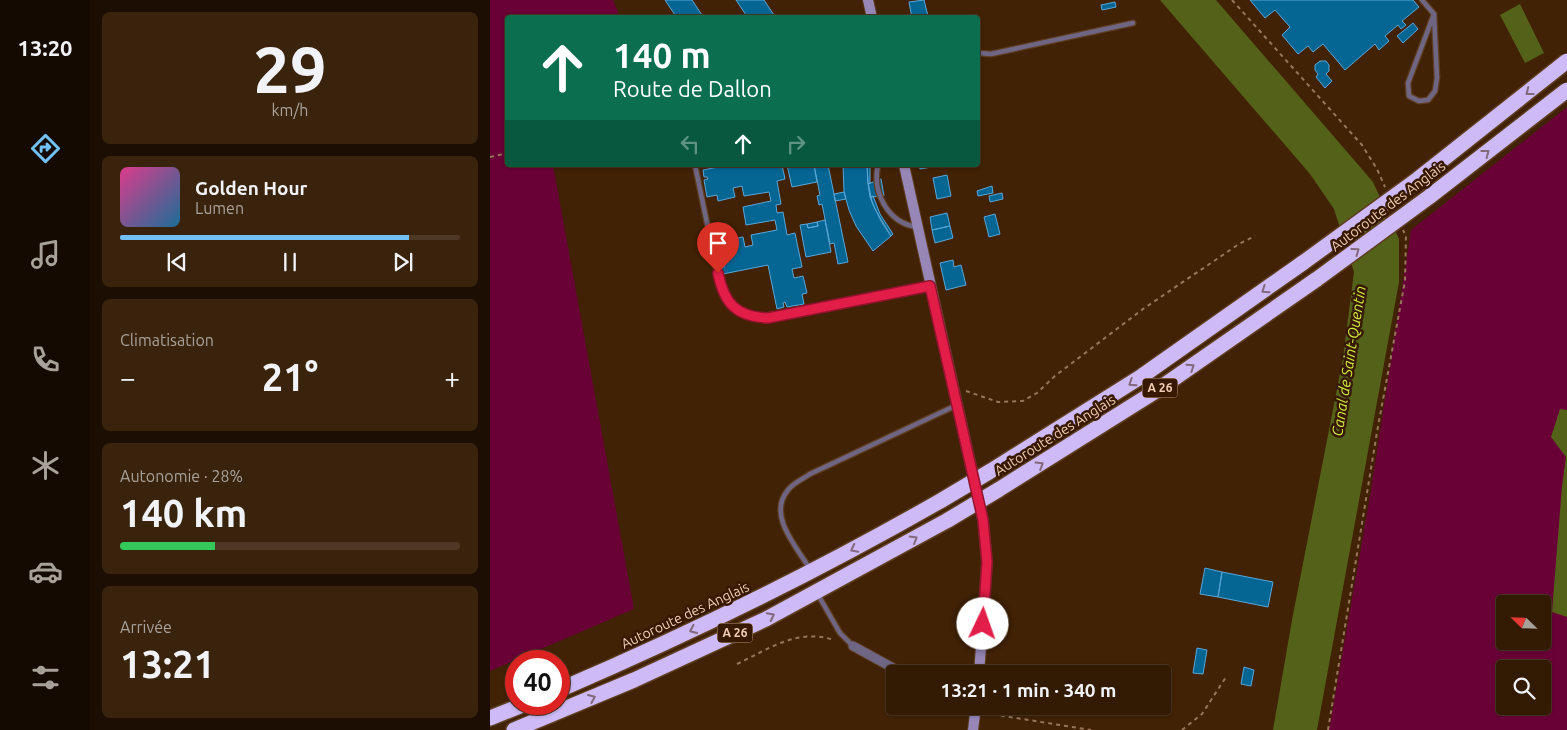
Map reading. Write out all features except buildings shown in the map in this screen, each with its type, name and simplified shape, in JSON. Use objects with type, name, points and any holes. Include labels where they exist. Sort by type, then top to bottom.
[{"type":"highway","name":"Autoroute des Anglais","points":[[570,685],[688,632],[811,571],[871,540],[989,472],[1142,376],[1304,262],[1418,179],[1567,61]]},
{"type":"highway","name":"Autoroute des Anglais","points":[[514,730],[634,680],[766,619],[948,520],[998,490],[1156,391],[1317,279],[1429,197],[1567,90]]},
{"type":"highway","points":[[490,718],[505,712]]},
{"type":"street","points":[[868,0],[871,15]]},
{"type":"street","points":[[904,167],[983,520],[987,562],[980,665]]},
{"type":"street","points":[[853,646],[888,665]]},
{"type":"street","points":[[973,730],[975,715]]},
{"type":"lane","points":[[1422,0],[1434,14],[1435,91],[1428,100],[1419,101],[1409,96],[1408,83],[1434,14]]},
{"type":"lane","points":[[980,53],[991,54],[1133,23]]},
{"type":"lane","points":[[695,167],[721,292],[728,301],[745,315],[768,318],[930,286]]},
{"type":"lane","points":[[878,167],[875,177],[878,194],[886,208],[906,225],[917,227]]},
{"type":"lane","points":[[811,571],[780,516],[780,501],[789,488],[810,474],[957,405]]},
{"type":"lane","points":[[816,592],[840,633],[853,646]]},
{"type":"path","points":[[1232,0],[1362,145],[1377,169],[1388,194]]},
{"type":"path","points":[[490,157],[505,153]]},
{"type":"path","points":[[1328,730],[1377,432],[1405,281],[1406,236],[1402,228]]},
{"type":"path","points":[[953,386],[998,402],[1023,401],[1037,393],[1055,376],[1143,309],[1239,244],[1256,236]]},
{"type":"path","points":[[737,664],[791,639],[807,634],[823,636],[853,646]]},
{"type":"path","points":[[1182,730],[1202,714],[1226,677]]},
{"type":"path","points":[[1009,715],[1091,730]]},
{"type":"shaded area","points":[[490,0],[613,0],[619,15],[505,15],[505,167],[553,167],[634,609],[539,650],[505,650],[505,665],[490,671]]},
{"type":"shaded area","points":[[1567,107],[1567,730],[1329,730],[1370,496],[1411,230]]},
{"type":"water","name":"Canal de Saint-Quentin","points":[[1160,0],[1216,0],[1373,182],[1399,239],[1399,282],[1317,730],[1273,730],[1292,620],[1343,358],[1354,272],[1334,209],[1310,174]]},
{"type":"water","points":[[1520,4],[1544,53],[1525,63],[1500,15]]},
{"type":"water","points":[[1560,409],[1567,410],[1567,617],[1552,612],[1566,457],[1551,437]]},
{"type":"route","points":[[718,273],[721,292],[736,310],[745,315],[768,318],[930,286],[983,520],[987,562],[983,624]]}]
